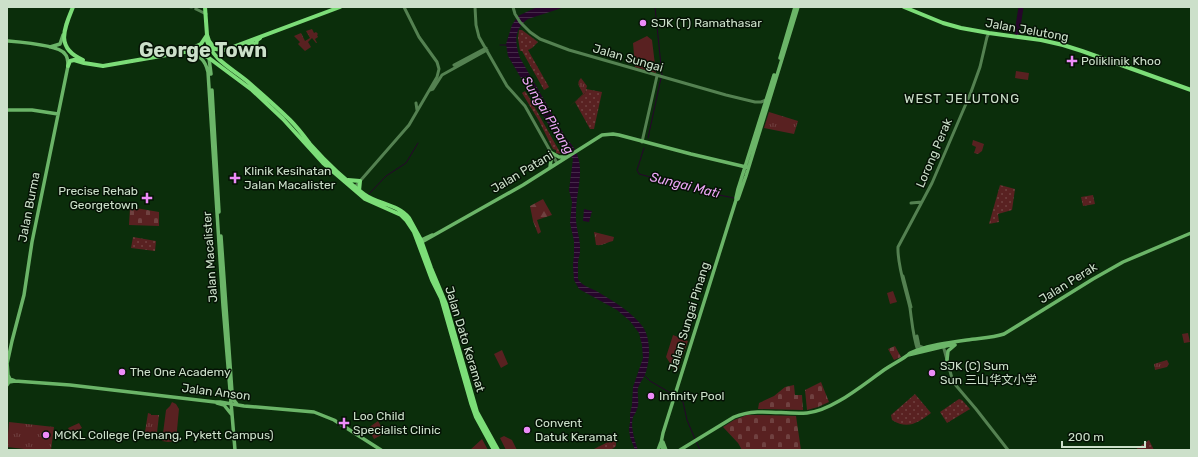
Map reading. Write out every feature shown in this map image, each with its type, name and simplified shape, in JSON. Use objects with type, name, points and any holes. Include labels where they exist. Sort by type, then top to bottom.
[{"type":"main road","points":[[7,41],[49,47],[58,45],[61,43],[73,7]]},
{"type":"main road","points":[[241,45],[340,7]]},
{"type":"main road","name":"Jalan Sungai Pinang","points":[[746,168],[766,100],[797,7]]},
{"type":"main road","name":"Jalan Sungai Pinang","points":[[663,450],[662,439],[676,392],[797,7]]},
{"type":"main road","name":"Jalan Jelutong","points":[[904,7],[952,26],[987,34],[1042,40],[1063,45],[1191,90]]},
{"type":"main road","points":[[204,9],[209,58]]},
{"type":"main road","points":[[64,34],[66,45],[70,53],[86,63]]},
{"type":"main road","points":[[207,34],[211,44],[217,50],[227,50],[251,42],[256,45],[256,41],[262,36]]},
{"type":"main road","points":[[68,66],[70,61],[74,60],[103,66],[186,52],[201,44],[207,34]]},
{"type":"main road","name":"Jalan Dato Keramat","points":[[207,41],[210,50],[215,56],[245,79],[281,111],[315,149],[354,188],[371,199],[395,207],[407,214],[446,304],[477,412],[498,450]]},
{"type":"main road","name":"Jalan Burma","points":[[7,363],[24,295],[31,248],[68,66],[66,54],[62,51],[49,47]]},
{"type":"main road","name":"Jalan Dato Keramat","points":[[186,52],[197,52],[209,58],[239,79],[264,100],[309,149],[369,202],[402,215],[410,224],[420,242],[432,280],[441,298],[476,417],[494,450]]},
{"type":"main road","name":"Jalan Macalister","points":[[186,52],[198,56],[205,62],[210,88],[222,281],[235,450]]},
{"type":"main road","name":"Jalan Macalister","points":[[209,58],[214,111],[232,392],[234,401],[244,406]]},
{"type":"main road","points":[[7,110],[32,110],[58,114]]},
{"type":"main road","name":"Jalan Patani","points":[[420,242],[523,185],[598,137],[606,135],[619,135],[746,168]]},
{"type":"main road","points":[[550,168],[552,153],[559,157],[567,156]]},
{"type":"main road","points":[[346,179],[360,181],[360,191]]},
{"type":"main road","name":"Jalan Perak","points":[[680,450],[734,417],[747,412],[806,413],[824,409],[848,395],[908,355],[924,348],[950,345],[1004,334],[1123,262],[1191,233]]},
{"type":"main road","points":[[947,360],[949,349],[959,342]]},
{"type":"main road","name":"Jalan Perak","points":[[918,351],[943,345]]},
{"type":"main road","points":[[7,363],[8,375],[11,380],[7,385]]},
{"type":"main road","name":"Jalan Anson","points":[[11,380],[70,385],[217,403],[231,403],[244,406],[314,412],[334,420],[381,450]]},
{"type":"main road","points":[[217,403],[227,407],[232,416]]},
{"type":"main road","points":[[232,416],[235,408],[244,406]]},
{"type":"main road","points":[[658,450],[662,439]]},
{"type":"main road","points":[[662,439],[666,450]]},
{"type":"street","points":[[354,188],[409,125],[437,77],[438,66],[435,59],[419,37],[404,7]]},
{"type":"street","points":[[475,7],[476,25],[486,49],[507,86],[525,106],[557,163]]},
{"type":"street","name":"Jalan Sungai","points":[[513,7],[515,14],[524,27],[540,39],[568,50],[658,77],[754,102],[762,105],[763,110]]},
{"type":"street","points":[[196,9],[204,9]]},
{"type":"street","name":"Lorong Perak","points":[[918,351],[899,261],[898,247],[932,183],[974,86],[987,34]]},
{"type":"street","points":[[479,53],[482,47],[482,40]]},
{"type":"street","points":[[428,91],[433,89],[442,75],[486,49]]},
{"type":"street","points":[[454,65],[479,53],[487,54],[491,57]]},
{"type":"street","points":[[642,142],[658,77]]},
{"type":"street","name":"Jalan Sungai","points":[[754,102],[766,100]]},
{"type":"street","points":[[416,103],[417,112]]},
{"type":"street","points":[[911,203],[922,202]]},
{"type":"street","name":"Lorong Perak","points":[[902,274],[910,300],[918,344],[920,347],[924,348]]},
{"type":"street","points":[[943,345],[953,382],[1008,450]]},
{"type":"green space","points":[[312,29],[314,33],[316,32],[318,34],[318,37],[315,39],[317,43],[312,38],[308,42],[311,47],[305,51],[298,44],[300,42],[294,36],[301,33],[305,41],[310,38],[306,31]]},
{"type":"green space","points":[[519,30],[522,30],[538,42],[528,50],[549,87],[544,90],[522,51],[520,51],[518,38]]},
{"type":"green space","points":[[647,36],[652,40],[656,73],[635,67],[633,43]]},
{"type":"green space","points":[[1016,71],[1029,73],[1028,80],[1015,78]]},
{"type":"green space","points":[[581,78],[587,86],[585,93],[569,107],[583,94],[578,84]]},
{"type":"green space","points":[[586,89],[602,92],[594,129],[590,129],[575,102],[585,93]]},
{"type":"green space","points":[[525,91],[561,154],[556,153],[556,150],[553,149],[539,121],[522,93]]},
{"type":"green space","points":[[769,112],[798,121],[794,134],[764,128]]},
{"type":"green space","points":[[973,140],[984,144],[982,151],[978,154],[974,153],[976,147],[972,145]]},
{"type":"green space","points":[[1000,185],[1015,189],[1012,210],[998,214],[999,222],[989,224]]},
{"type":"green space","points":[[1093,195],[1095,204],[1083,206],[1081,197]]},
{"type":"green space","points":[[543,199],[552,215],[537,220],[541,232],[538,234],[533,221],[530,206]]},
{"type":"green space","points":[[130,207],[159,212],[159,226],[129,225]]},
{"type":"green space","points":[[594,232],[614,237],[613,241],[596,245]]},
{"type":"green space","points":[[133,237],[156,241],[155,251],[131,248]]},
{"type":"green space","points":[[893,291],[897,302],[890,304],[887,293]]},
{"type":"green space","points":[[1188,333],[1190,342],[1184,343],[1182,334]]},
{"type":"green space","points":[[673,335],[688,341],[677,372],[666,357]]},
{"type":"green space","points":[[895,346],[901,357],[894,360],[888,349]]},
{"type":"green space","points":[[502,350],[508,364],[501,368],[494,354]]},
{"type":"green space","points":[[1167,360],[1169,364],[1167,367],[1155,370],[1154,364]]},
{"type":"green space","points":[[821,382],[829,402],[807,410],[805,390]]},
{"type":"green space","points":[[794,385],[795,395],[802,395],[803,410],[758,409],[759,403],[774,396],[785,387]]},
{"type":"green space","points":[[915,394],[931,413],[921,420],[908,425],[903,425],[892,420],[891,415]]},
{"type":"green space","points":[[959,399],[962,400],[970,409],[947,423],[940,412]]},
{"type":"green space","points":[[172,402],[176,404],[179,409],[176,441],[162,441],[166,410]]},
{"type":"green space","points":[[148,413],[151,415],[159,415],[157,433],[145,432]]},
{"type":"green space","points":[[747,415],[796,416],[801,450],[742,450],[738,443],[723,427],[734,420]]},
{"type":"green space","points":[[378,421],[385,433],[374,439],[368,428]]},
{"type":"green space","points":[[9,422],[54,427],[51,450],[33,450],[7,447]]},
{"type":"green space","points":[[79,423],[82,428],[71,434],[68,428]]},
{"type":"green space","points":[[504,436],[512,440],[517,450],[506,450],[500,438]]},
{"type":"green space","points":[[482,439],[488,450],[470,450]]},
{"type":"green space","points":[[614,439],[616,441],[616,446],[614,448],[592,450]]},
{"type":"green space","points":[[1149,440],[1154,450],[1135,450]]},
{"type":"water","name":"Sungai Pinang","points":[[537,7],[565,7],[528,19],[520,27],[516,37],[516,42],[520,58],[578,156],[580,174],[576,224],[580,242],[580,252],[578,262],[578,279],[584,285],[604,295],[628,312],[643,327],[649,343],[647,367],[638,388],[638,406],[632,421],[633,434],[638,450],[635,450],[630,437],[629,429],[633,387],[643,358],[639,333],[630,321],[617,310],[579,289],[574,280],[574,241],[570,223],[572,202],[569,190],[573,159],[551,129],[508,56],[506,44],[512,25],[518,16]]},
{"type":"water","points":[[584,209],[592,211],[589,222],[583,221]]},
{"type":"waterway","name":"Sungai Mati","points":[[655,7],[662,75]]},
{"type":"waterway","points":[[1017,33],[1021,7]]},
{"type":"waterway","points":[[500,45],[508,45]]},
{"type":"waterway","name":"Sungai Mati","points":[[648,138],[661,78]]},
{"type":"waterway","points":[[369,194],[386,176],[406,163],[418,143]]},
{"type":"waterway","name":"Sungai Mati","points":[[644,148],[637,170],[639,174],[734,198]]},
{"type":"waterway","points":[[644,375],[650,381],[674,395]]},
{"type":"waterway","points":[[677,397],[683,402],[687,420],[695,439]]},
{"type":"waterway","points":[[696,441],[700,450]]},
{"type":"tunnel","points":[[190,7],[196,9]]},
{"type":"place","name":"SJK (T) Ramathasar","points":[[643,23]]},
{"type":"place","name":"Poliklinik Khoo","points":[[1072,61]]},
{"type":"place","name":"Klinik Kesihatan Jalan Macalister","points":[[235,178]]},
{"type":"place","name":"Precise Rehab Georgetown","points":[[147,198]]},
{"type":"place","name":"The One Academy","points":[[122,372]]},
{"type":"place","name":"SJK (C) Sum Sun 三山华文小学","points":[[932,373]]},
{"type":"place","name":"Infinity Pool","points":[[651,396]]},
{"type":"place","name":"Loo Child Specialist Clinic","points":[[344,423]]},
{"type":"place","name":"Convent Datuk Keramat","points":[[527,430]]},
{"type":"place","name":"MCKL College (Penang, Pykett Campus)","points":[[46,435]]},
{"type":"district","name":"George Town","points":[[203,50]]},
{"type":"district","name":"WEST JELUTONG","points":[[962,98]]}]
